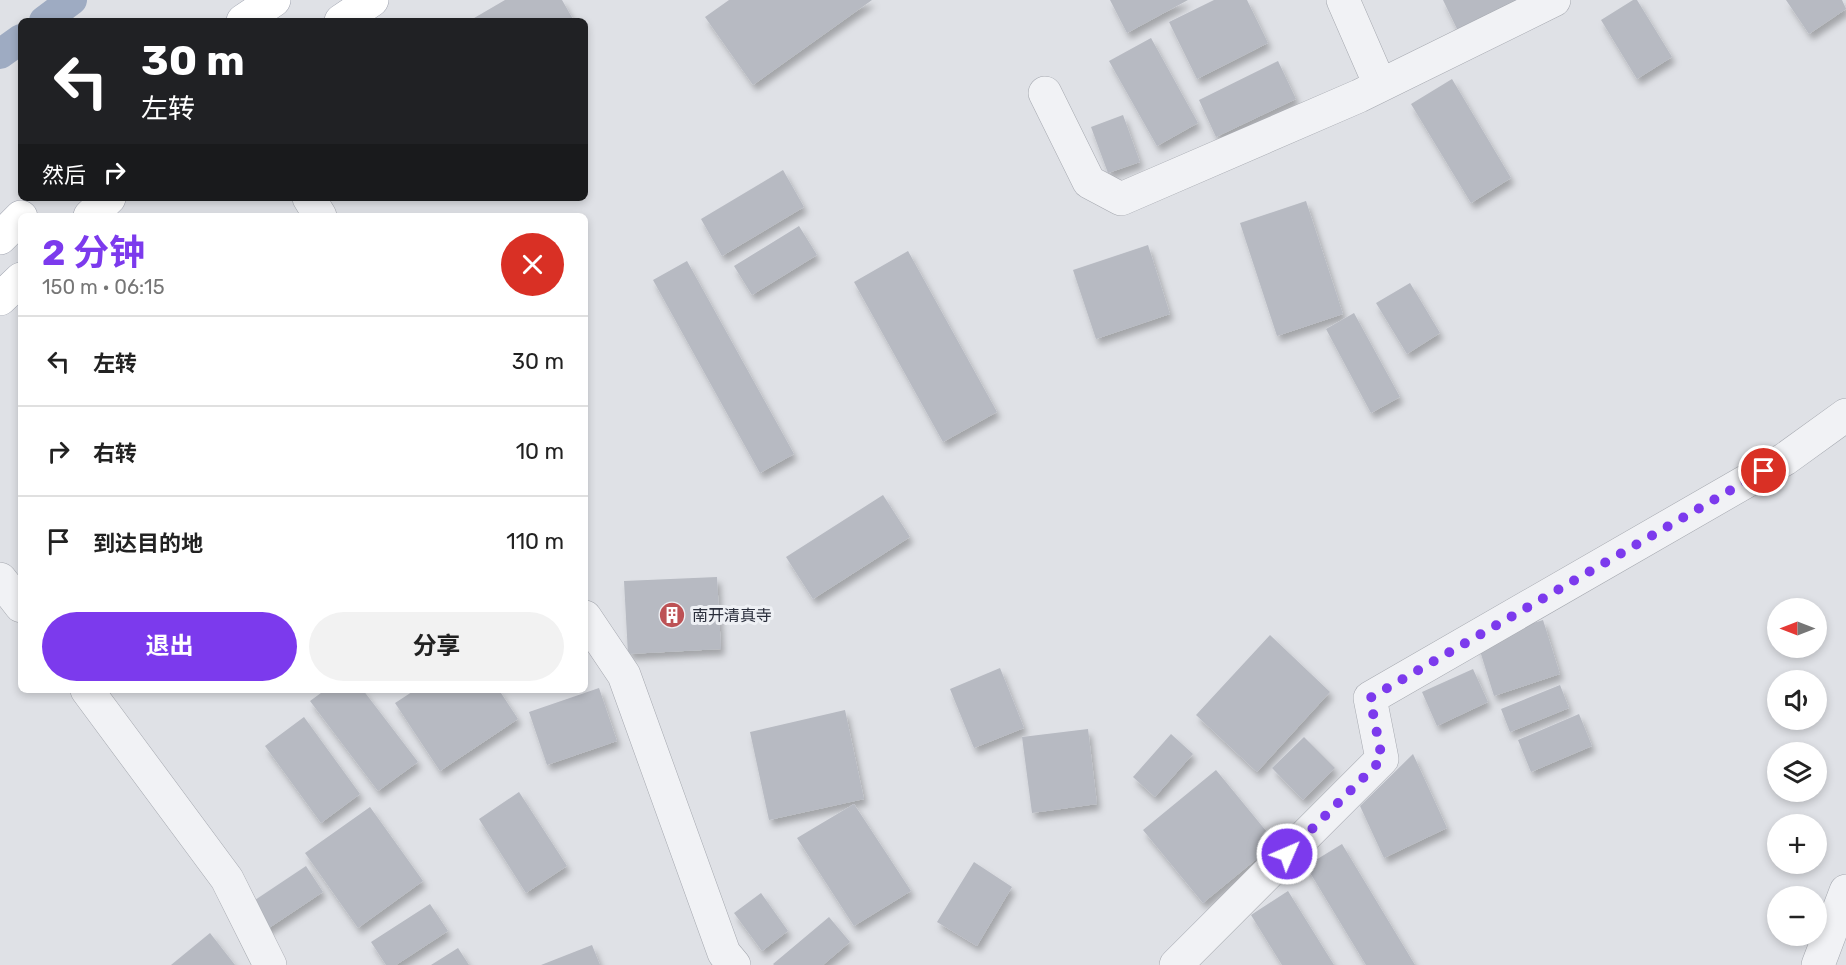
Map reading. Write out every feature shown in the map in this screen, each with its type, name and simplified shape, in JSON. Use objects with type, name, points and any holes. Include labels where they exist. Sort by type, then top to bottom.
[{"type":"main road","points":[[247,18],[274,0]]},
{"type":"main road","points":[[345,18],[372,0]]},
{"type":"main road","points":[[26,213],[37,201]]},
{"type":"main road","points":[[93,213],[106,201]]},
{"type":"main road","points":[[0,238],[18,221]]},
{"type":"main road","points":[[0,299],[18,282]]},
{"type":"street","points":[[1343,0],[1380,85]]},
{"type":"street","points":[[1045,93],[1089,182],[1121,199],[1380,85],[1554,0]]},
{"type":"street","points":[[1176,965],[1382,759],[1370,698],[1785,459],[1846,415]]},
{"type":"street","points":[[0,579],[18,602]]},
{"type":"street","points":[[588,621],[624,675],[724,953],[734,965]]},
{"type":"street","points":[[89,693],[227,879],[270,965]]},
{"type":"street","points":[[1818,965],[1846,891]]},
{"type":"building","points":[[505,0],[562,0],[572,18],[474,18]]},
{"type":"building","points":[[729,0],[872,0],[753,85],[705,17]]},
{"type":"building","points":[[1110,0],[1188,0],[1127,33]]},
{"type":"building","points":[[1214,0],[1247,0],[1268,43],[1197,79],[1169,22]]},
{"type":"building","points":[[1443,0],[1530,0],[1460,35]]},
{"type":"building","points":[[1633,0],[1637,0],[1672,57],[1637,79],[1601,20]]},
{"type":"building","points":[[1786,0],[1842,0],[1846,9],[1809,34]]},
{"type":"building","points":[[1151,38],[1198,123],[1157,146],[1109,61]]},
{"type":"building","points":[[1278,61],[1296,99],[1216,137],[1199,100]]},
{"type":"building","points":[[1452,79],[1511,178],[1471,203],[1411,104]]},
{"type":"building","points":[[1123,115],[1140,162],[1108,173],[1091,127]]},
{"type":"building","points":[[783,170],[804,207],[722,256],[701,219]]},
{"type":"building","points":[[1306,201],[1343,314],[1277,336],[1240,223]]},
{"type":"building","points":[[799,226],[817,255],[752,295],[734,266]]},
{"type":"building","points":[[1148,245],[1170,314],[1096,339],[1073,270]]},
{"type":"building","points":[[908,251],[997,412],[943,442],[854,282]]},
{"type":"building","points":[[687,261],[794,454],[760,473],[653,280]]},
{"type":"building","points":[[1410,283],[1440,333],[1407,354],[1376,303]]},
{"type":"building","points":[[1354,313],[1400,397],[1371,413],[1326,329]]},
{"type":"building","points":[[883,495],[910,537],[813,599],[786,557]]},
{"type":"building","name":"南开清真寺","points":[[717,577],[721,649],[628,654],[624,581]]},
{"type":"building","points":[[1543,620],[1560,674],[1494,696],[1477,641]]},
{"type":"building","points":[[1270,635],[1330,692],[1257,772],[1196,715]]},
{"type":"building","points":[[1000,668],[1024,728],[974,748],[950,689]]},
{"type":"building","points":[[1473,669],[1488,702],[1437,726],[1422,692]]},
{"type":"building","points":[[1560,685],[1569,708],[1510,732],[1501,709]]},
{"type":"building","points":[[599,688],[617,741],[547,765],[529,712]]},
{"type":"building","points":[[321,693],[365,693],[418,762],[378,791],[310,701]]},
{"type":"building","points":[[410,693],[501,693],[518,719],[440,771],[395,703]]},
{"type":"building","points":[[845,710],[864,799],[769,820],[750,732]]},
{"type":"building","points":[[1579,714],[1592,746],[1531,772],[1518,740]]},
{"type":"building","points":[[304,717],[360,794],[321,823],[265,746]]},
{"type":"building","points":[[1088,729],[1097,804],[1032,813],[1022,737]]},
{"type":"building","points":[[1171,734],[1193,754],[1155,797],[1133,777]]},
{"type":"building","points":[[1304,737],[1335,768],[1303,800],[1272,768]]},
{"type":"building","points":[[1413,754],[1447,828],[1384,858],[1360,806]]},
{"type":"building","points":[[1216,770],[1276,843],[1203,903],[1143,830]]},
{"type":"building","points":[[519,792],[567,866],[526,893],[479,819]]},
{"type":"building","points":[[854,804],[911,891],[854,926],[797,838]]},
{"type":"building","points":[[370,807],[423,881],[358,928],[305,853]]},
{"type":"building","points":[[1342,844],[1415,965],[1366,965],[1306,866]]},
{"type":"building","points":[[974,862],[1012,887],[977,946],[937,922]]},
{"type":"building","points":[[306,866],[323,892],[263,932],[246,906]]},
{"type":"building","points":[[1288,891],[1334,965],[1282,965],[1251,915]]},
{"type":"building","points":[[761,893],[788,931],[762,951],[734,913]]},
{"type":"building","points":[[430,904],[448,931],[396,965],[386,965],[371,942]]},
{"type":"building","points":[[829,917],[850,942],[823,965],[773,964]]},
{"type":"building","points":[[210,933],[235,965],[171,965]]},
{"type":"building","points":[[592,945],[600,965],[541,965]]},
{"type":"building","points":[[458,948],[469,965],[431,965]]},
{"type":"waterway","points":[[48,18],[72,0]]},
{"type":"waterway","points":[[0,54],[18,41]]},
{"type":"place","name":"南开清真寺","points":[[672,615]]},
{"type":"route","points":[[1287,854],[1382,759],[1370,698],[1764,471]]}]
